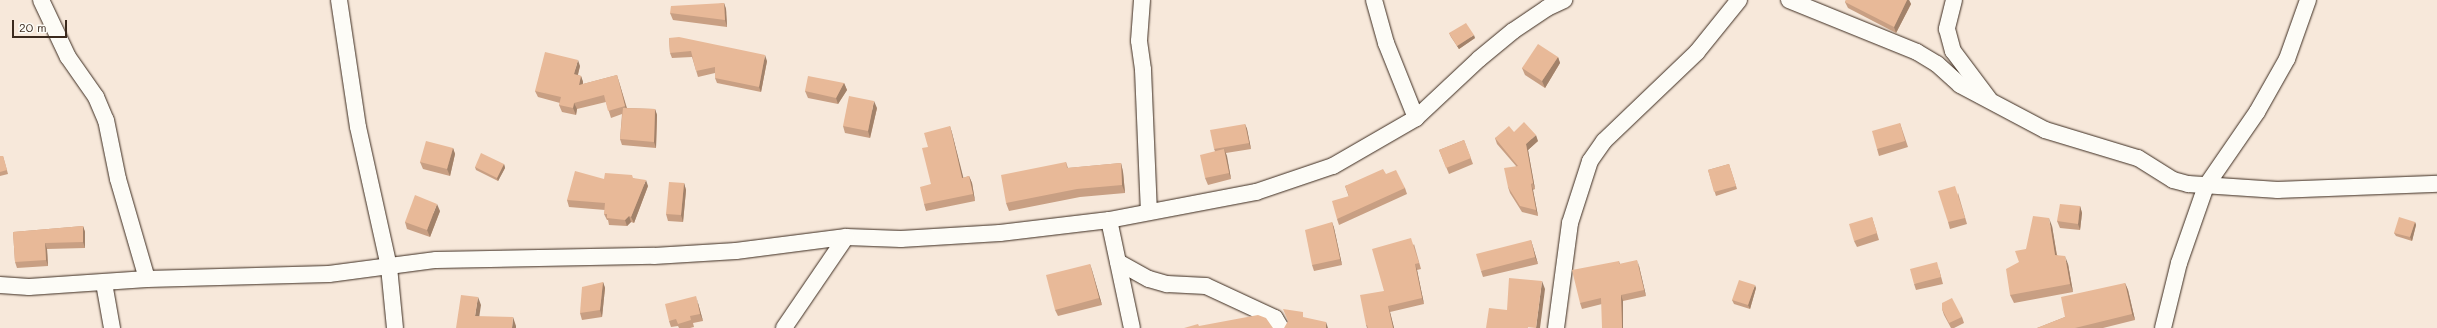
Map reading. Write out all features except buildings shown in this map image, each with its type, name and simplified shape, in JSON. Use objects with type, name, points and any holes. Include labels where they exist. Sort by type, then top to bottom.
[{"type":"street","points":[[41,0],[68,57],[92,92],[106,120],[118,179],[147,279]]},
{"type":"street","points":[[339,0],[358,127],[389,267],[395,328]]},
{"type":"street","points":[[1142,0],[1139,41],[1143,70],[1149,212]]},
{"type":"street","points":[[1374,0],[1386,42],[1416,118]]},
{"type":"street","points":[[0,285],[29,287],[147,279],[329,274],[436,260],[654,256],[736,251],[846,237],[900,239],[992,233],[1109,220],[1256,192],[1333,166],[1416,118],[1479,59],[1513,30],[1564,0]]},
{"type":"street","points":[[1556,328],[1570,223],[1590,161],[1604,141],[1697,52],[1739,0]]},
{"type":"street","points":[[1789,0],[1917,52],[1937,64],[1960,85],[1992,104],[2059,136],[2138,158],[2172,180],[2206,186],[2278,190],[2437,184]]},
{"type":"street","points":[[1954,0],[1948,29],[1953,51],[1992,104]]},
{"type":"street","points":[[2163,328],[2179,263],[2206,186],[2257,112],[2287,59],[2308,0]]},
{"type":"street","points":[[1109,220],[1132,328]]},
{"type":"street","points":[[784,328],[846,237]]},
{"type":"street","points":[[1118,262],[1149,279],[1167,284],[1206,286],[1275,318],[1282,328]]},
{"type":"street","points":[[104,283],[112,328]]}]
